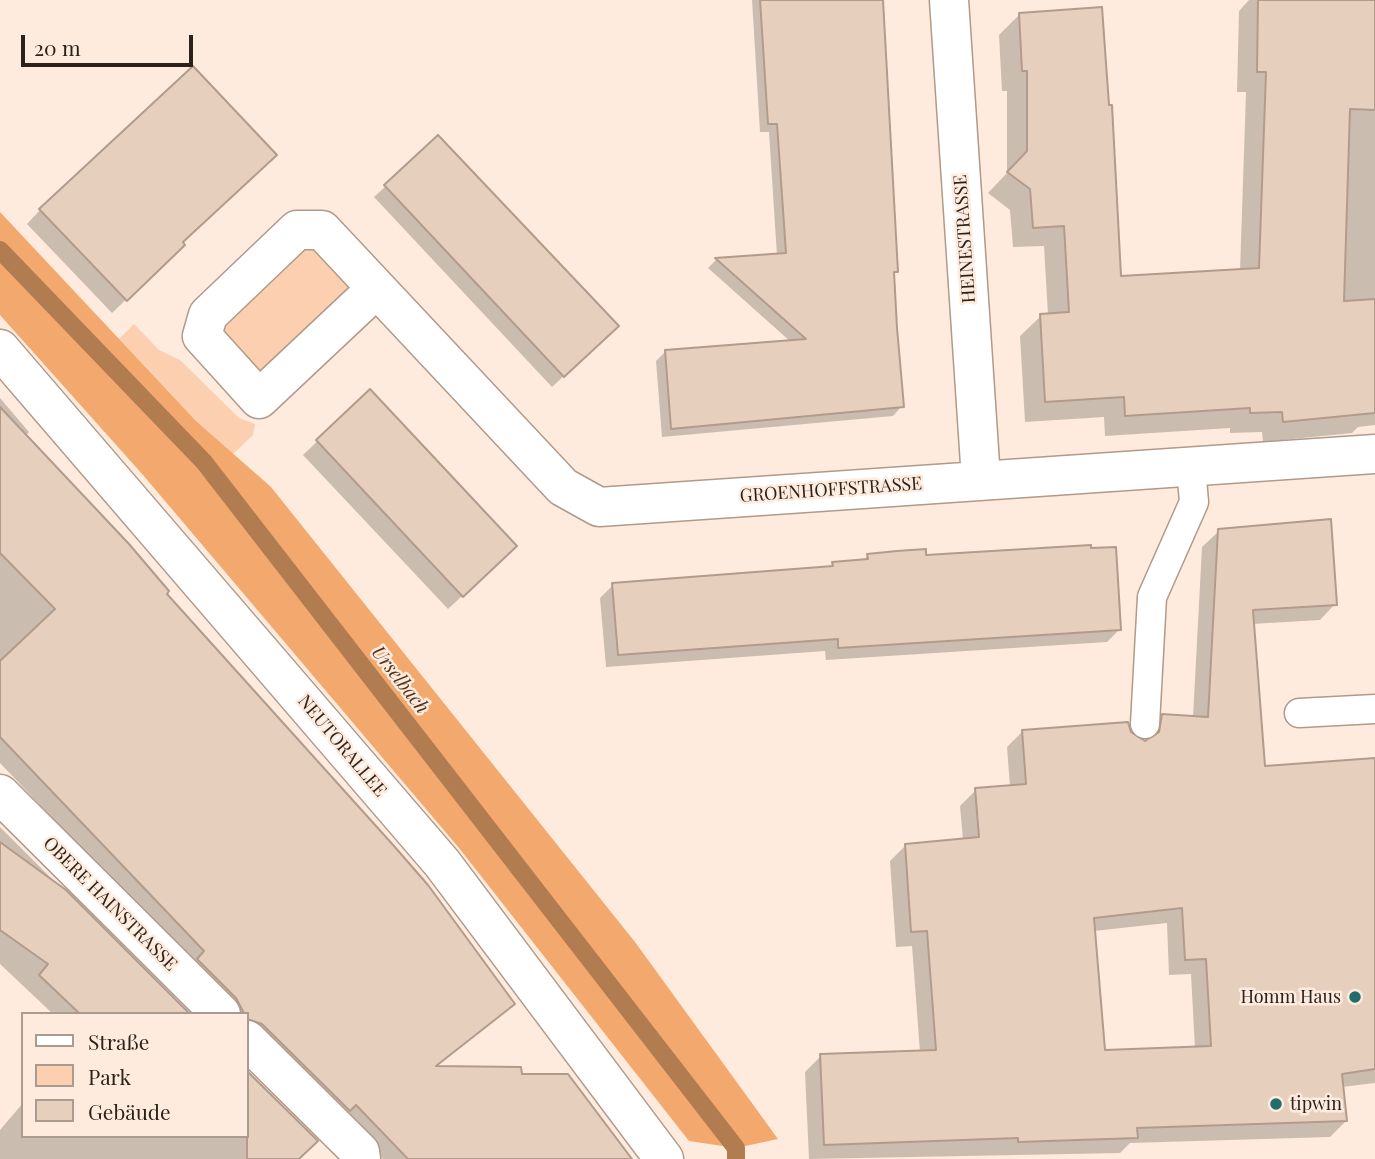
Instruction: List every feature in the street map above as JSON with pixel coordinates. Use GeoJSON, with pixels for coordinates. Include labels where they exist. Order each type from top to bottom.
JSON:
{"type":"FeatureCollection","features":[{"type":"Feature","properties":{"kind":"street","name":"HEINESTRASSE"},"geometry":{"type":"LineString","coordinates":[[949,0],[981,478]]}},
{"type":"Feature","properties":{"kind":"street","name":"GROENHOFFSTRASSE"},"geometry":{"type":"LineString","coordinates":[[376,289],[260,399],[202,337],[208,315],[298,230],[322,230],[563,487],[599,507],[981,478],[1375,454]]}},
{"type":"Feature","properties":{"kind":"street","name":"NEUTORALLEE"},"geometry":{"type":"LineString","coordinates":[[0,349],[442,863],[664,1159]]}},
{"type":"Feature","properties":{"kind":"street","name":"OBERE HAINSTRASSE"},"geometry":{"type":"LineString","coordinates":[[0,794],[219,1012]]}},
{"type":"Feature","properties":{"kind":"street"},"geometry":{"type":"LineString","coordinates":[[248,1041],[360,1152],[361,1159]]}},
{"type":"Feature","properties":{"kind":"lane"},"geometry":{"type":"LineString","coordinates":[[1145,724],[1152,597],[1194,502],[1191,467]]}},
{"type":"Feature","properties":{"kind":"lane"},"geometry":{"type":"LineString","coordinates":[[1299,713],[1375,709]]}},
{"type":"Feature","properties":{"kind":"green space"},"geometry":{"type":"Polygon","coordinates":[[[314,246],[352,287],[261,378],[222,335],[224,323],[302,249],[314,246]]]}},
{"type":"Feature","properties":{"kind":"green space"},"geometry":{"type":"Polygon","coordinates":[[[134,324],[159,350],[180,360],[239,418],[255,424],[253,435],[233,454],[196,421],[119,339],[134,324]]]}},
{"type":"Feature","properties":{"kind":"shaded area"},"geometry":{"type":"Polygon","coordinates":[[[0,212],[196,421],[271,487],[635,942],[778,1139],[736,1148],[689,1141],[459,848],[143,475],[0,315],[0,212]]]}},
{"type":"Feature","properties":{"kind":"building"},"geometry":{"type":"Polygon","coordinates":[[[760,0],[883,0],[898,272],[894,272],[904,407],[671,429],[665,350],[806,339],[715,258],[786,253],[777,124],[768,124],[760,0]]]}},
{"type":"Feature","properties":{"kind":"building"},"geometry":{"type":"Polygon","coordinates":[[[1258,0],[1375,0],[1375,110],[1350,109],[1344,301],[1375,299],[1375,413],[1283,422],[1282,412],[1250,413],[1250,408],[1125,416],[1124,397],[1045,402],[1040,314],[1069,312],[1064,226],[1033,228],[1030,189],[1007,172],[1027,151],[1027,71],[1022,71],[1019,13],[1102,7],[1109,105],[1112,105],[1121,276],[1259,268],[1266,72],[1257,72],[1258,0]]]}},
{"type":"Feature","properties":{"kind":"building"},"geometry":{"type":"Polygon","coordinates":[[[193,66],[277,155],[183,242],[185,245],[127,301],[39,209],[193,66]]]}},
{"type":"Feature","properties":{"kind":"building"},"geometry":{"type":"Polygon","coordinates":[[[438,135],[619,326],[564,377],[384,185],[438,135]]]}},
{"type":"Feature","properties":{"kind":"building"},"geometry":{"type":"Polygon","coordinates":[[[370,389],[517,546],[463,597],[316,440],[370,389]]]}},
{"type":"Feature","properties":{"kind":"building"},"geometry":{"type":"Polygon","coordinates":[[[0,407],[129,544],[169,591],[167,594],[428,885],[515,1004],[436,1066],[521,1067],[522,1074],[568,1074],[632,1159],[408,1159],[356,1105],[350,1111],[262,1024],[248,1019],[248,1012],[243,1012],[236,998],[197,959],[204,951],[0,737],[0,661],[55,609],[0,553],[0,407]]]}},
{"type":"Feature","properties":{"kind":"building"},"geometry":{"type":"Polygon","coordinates":[[[1331,519],[1337,605],[1253,610],[1265,766],[1375,758],[1375,1069],[1342,1074],[1347,1121],[1137,1128],[1138,1138],[1018,1142],[1018,1138],[824,1145],[820,1054],[936,1050],[927,931],[911,932],[905,844],[979,837],[975,788],[1026,784],[1022,730],[1128,722],[1131,732],[1145,741],[1159,732],[1162,714],[1208,717],[1218,529],[1331,519]],[[1182,908],[1094,918],[1105,1050],[1211,1046],[1206,959],[1185,960],[1182,908]]]}},
{"type":"Feature","properties":{"kind":"building"},"geometry":{"type":"Polygon","coordinates":[[[1091,545],[1091,548],[1116,547],[1121,630],[838,648],[838,639],[618,655],[612,583],[833,566],[832,562],[868,559],[867,554],[897,551],[926,549],[926,555],[1091,545]]]}},
{"type":"Feature","properties":{"kind":"building"},"geometry":{"type":"Polygon","coordinates":[[[0,842],[66,890],[188,1012],[78,1012],[39,975],[48,964],[0,930],[0,842]]]}},
{"type":"Feature","properties":{"kind":"building"},"geometry":{"type":"Polygon","coordinates":[[[248,1072],[318,1141],[299,1159],[247,1159],[248,1072]]]}},
{"type":"Feature","properties":{"kind":"waterway","name":"Urselbach"},"geometry":{"type":"LineString","coordinates":[[0,250],[204,462],[736,1148],[736,1159]]}},
{"type":"Feature","properties":{"kind":"place","name":"Homm Haus"},"geometry":{"type":"Point","coordinates":[1355,997]}},
{"type":"Feature","properties":{"kind":"place","name":"tipwin"},"geometry":{"type":"Point","coordinates":[1276,1104]}}]}
